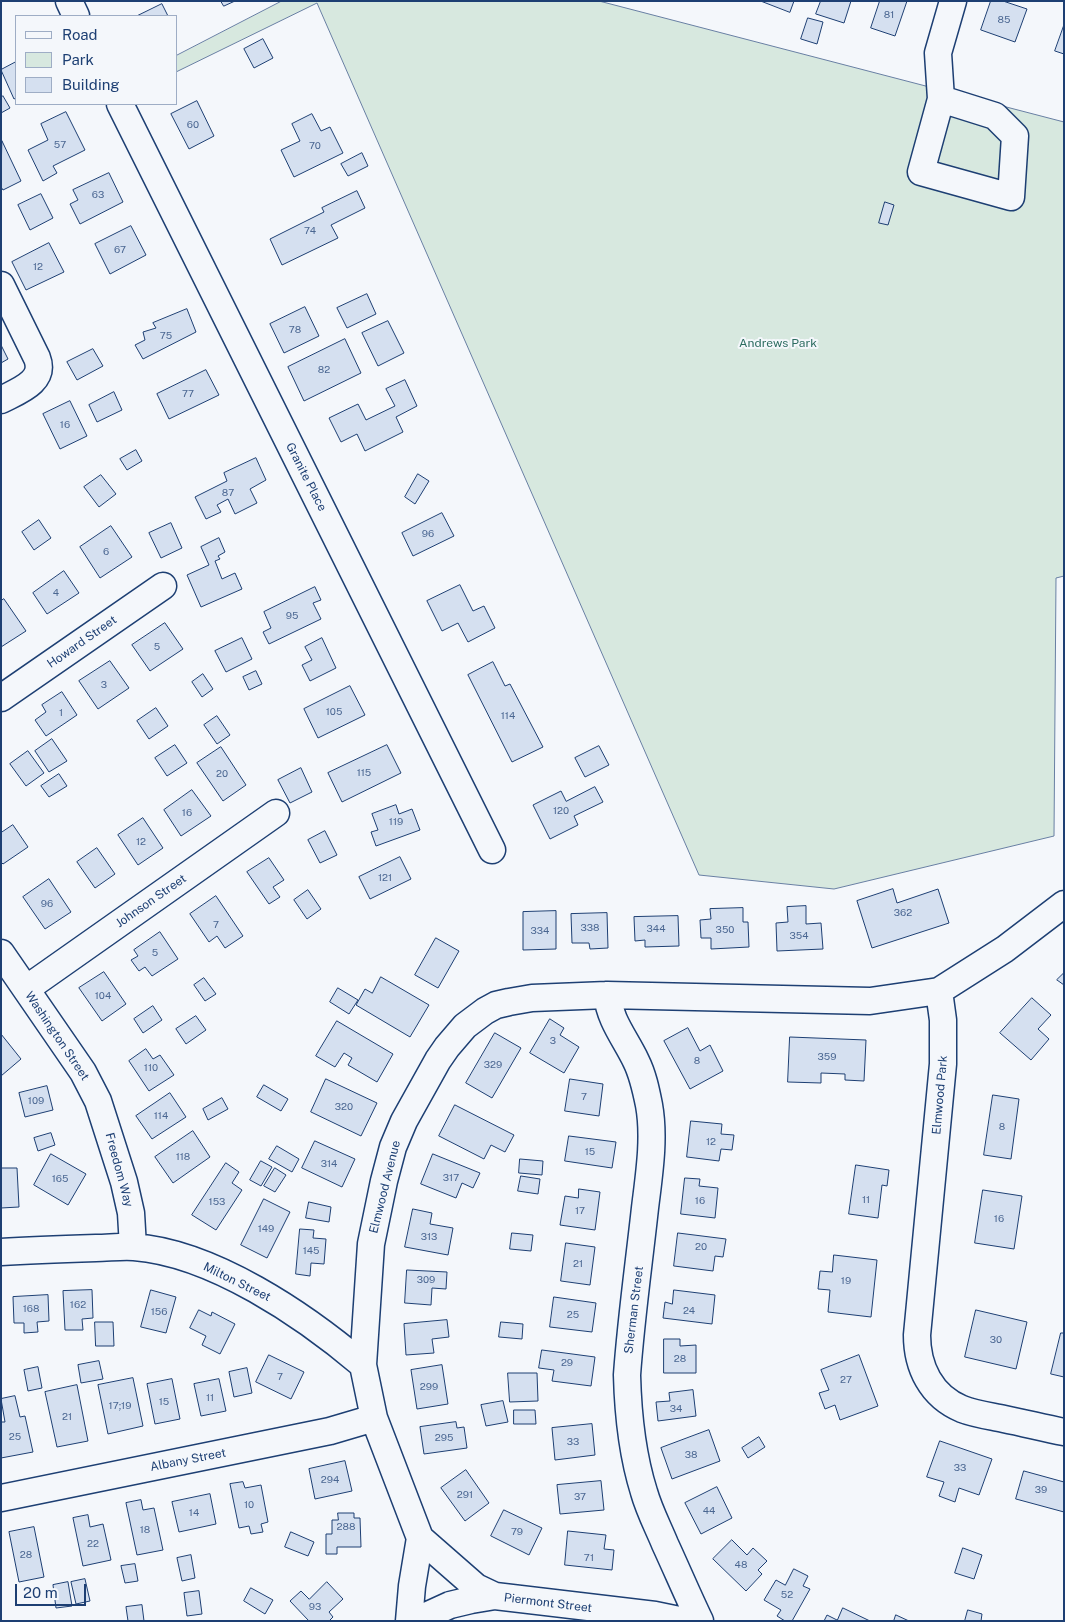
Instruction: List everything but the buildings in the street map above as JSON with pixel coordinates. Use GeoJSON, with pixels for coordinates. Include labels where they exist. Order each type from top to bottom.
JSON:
{"type":"FeatureCollection","features":[{"type":"Feature","properties":{"kind":"street"},"geometry":{"type":"LineString","coordinates":[[68,1],[75,15]]}},
{"type":"Feature","properties":{"kind":"street"},"geometry":{"type":"LineString","coordinates":[[941,99],[938,53],[953,1]]}},
{"type":"Feature","properties":{"kind":"street","name":"Granite Place"},"geometry":{"type":"LineString","coordinates":[[120,105],[492,850]]}},
{"type":"Feature","properties":{"kind":"street"},"geometry":{"type":"LineString","coordinates":[[1,285],[39,365],[38,373],[31,383],[1,400]]}},
{"type":"Feature","properties":{"kind":"street","name":"Howard Street"},"geometry":{"type":"LineString","coordinates":[[1,698],[162,586]]}},
{"type":"Feature","properties":{"kind":"street","name":"Johnson Street"},"geometry":{"type":"LineString","coordinates":[[26,989],[276,813]]}},
{"type":"Feature","properties":{"kind":"street"},"geometry":{"type":"LineString","coordinates":[[607,995],[870,1001],[939,991],[1005,949],[1064,904]]}},
{"type":"Feature","properties":{"kind":"street","name":"Washington Street"},"geometry":{"type":"LineString","coordinates":[[1,953],[90,1084],[106,1122]]}},
{"type":"Feature","properties":{"kind":"street","name":"Elmwood Park"},"geometry":{"type":"LineString","coordinates":[[939,991],[943,1020],[944,1064],[917,1335],[919,1361],[926,1377],[936,1391],[956,1406],[972,1412],[1064,1432]]}},
{"type":"Feature","properties":{"kind":"street","name":"Elmwood Avenue"},"geometry":{"type":"LineString","coordinates":[[495,1596],[476,1587],[420,1538],[374,1418],[363,1365],[371,1244],[393,1147],[404,1121],[438,1060],[465,1026],[496,1005],[532,998],[607,995]]}},
{"type":"Feature","properties":{"kind":"street","name":"Sherman Street"},"geometry":{"type":"LineString","coordinates":[[607,995],[608,1005],[614,1022],[630,1049],[642,1076],[649,1106],[651,1143],[627,1375],[628,1402],[635,1459],[652,1514],[700,1621]]}},
{"type":"Feature","properties":{"kind":"street","name":"Freedom Way"},"geometry":{"type":"LineString","coordinates":[[106,1122],[131,1212],[133,1247]]}},
{"type":"Feature","properties":{"kind":"street","name":"Milton Street"},"geometry":{"type":"LineString","coordinates":[[1,1252],[133,1247],[170,1253],[218,1271],[273,1300],[315,1327],[363,1365]]}},
{"type":"Feature","properties":{"kind":"street","name":"Albany Street"},"geometry":{"type":"LineString","coordinates":[[1,1498],[330,1431],[374,1418]]}},
{"type":"Feature","properties":{"kind":"street"},"geometry":{"type":"LineString","coordinates":[[409,1621],[412,1586],[420,1538]]}},
{"type":"Feature","properties":{"kind":"street","name":"Piermont Street"},"geometry":{"type":"LineString","coordinates":[[415,1621],[450,1605],[495,1596],[655,1615],[684,1621]]}},
{"type":"Feature","properties":{"kind":"green space","name":"Andrews Park"},"geometry":{"type":"Polygon","coordinates":[[[282,1],[599,1],[1064,122],[1064,576],[1056,578],[1054,836],[834,889],[699,875],[317,3],[178,71],[178,55],[282,1]]]}}]}
